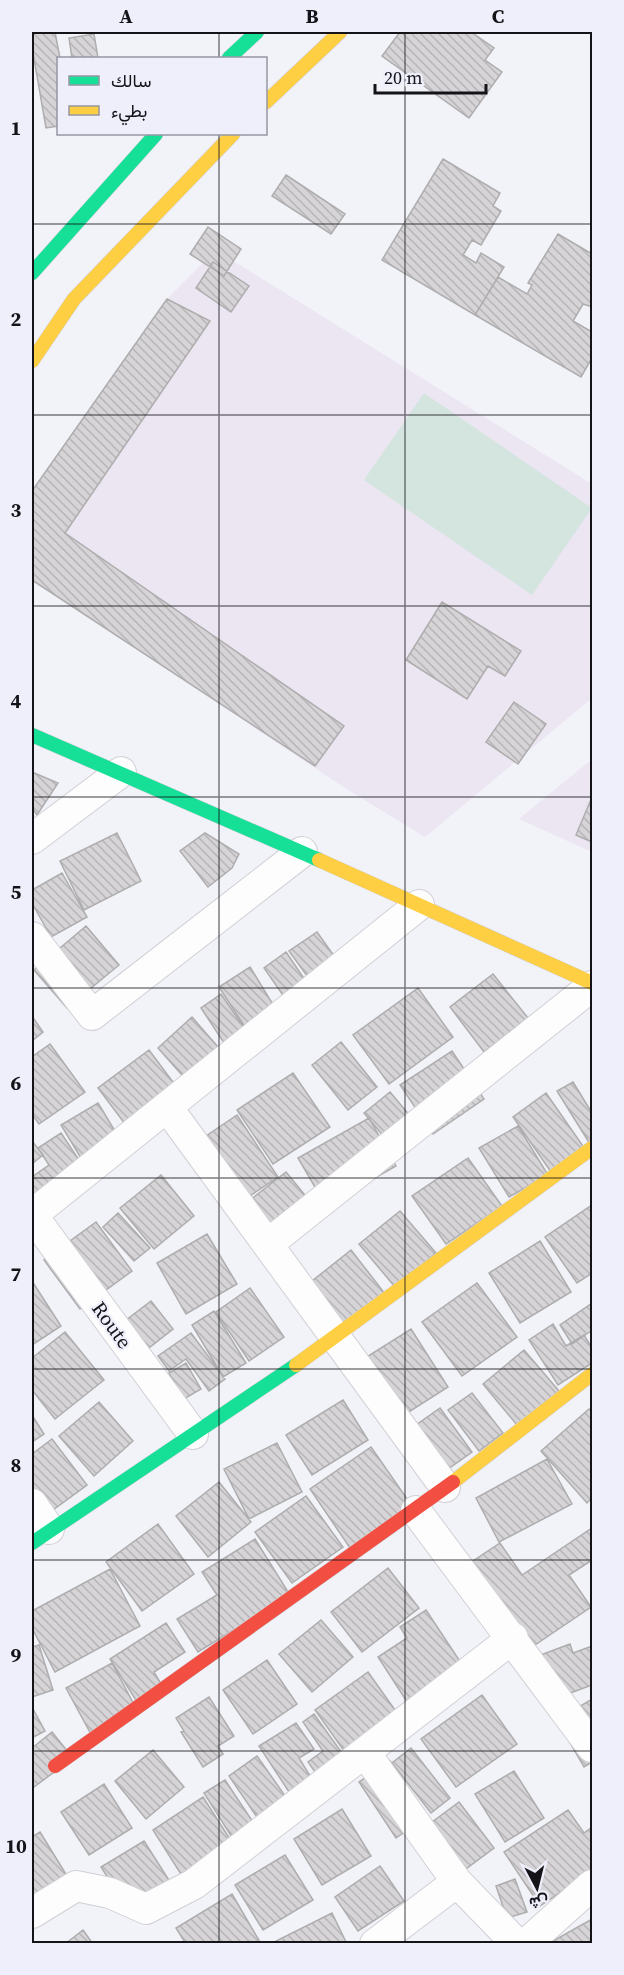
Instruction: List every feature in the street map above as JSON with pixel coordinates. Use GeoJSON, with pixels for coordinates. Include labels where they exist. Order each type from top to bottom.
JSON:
{"type":"FeatureCollection","features":[{"type":"Feature","properties":{"kind":"street"},"geometry":{"type":"LineString","coordinates":[[230,57],[257,32]]}},
{"type":"Feature","properties":{"kind":"street"},"geometry":{"type":"LineString","coordinates":[[267,101],[340,32]]}},
{"type":"Feature","properties":{"kind":"street"},"geometry":{"type":"LineString","coordinates":[[32,273],[155,135]]}},
{"type":"Feature","properties":{"kind":"street"},"geometry":{"type":"LineString","coordinates":[[32,361],[74,300],[232,135]]}},
{"type":"Feature","properties":{"kind":"street"},"geometry":{"type":"LineString","coordinates":[[32,735],[302,852],[592,984],[267,1244]]}},
{"type":"Feature","properties":{"kind":"street"},"geometry":{"type":"LineString","coordinates":[[32,839],[121,772]]}},
{"type":"Feature","properties":{"kind":"street"},"geometry":{"type":"LineString","coordinates":[[32,937],[92,1015],[302,852]]}},
{"type":"Feature","properties":{"kind":"street"},"geometry":{"type":"LineString","coordinates":[[32,1215],[419,905]]}},
{"type":"Feature","properties":{"kind":"street"},"geometry":{"type":"LineString","coordinates":[[167,1107],[445,1486]]}},
{"type":"Feature","properties":{"kind":"street"},"geometry":{"type":"LineString","coordinates":[[32,1504],[40,1536],[90,1506],[336,1338],[592,1148]]}},
{"type":"Feature","properties":{"kind":"street","name":"Route"},"geometry":{"type":"LineString","coordinates":[[32,1215],[193,1434]]}},
{"type":"Feature","properties":{"kind":"street"},"geometry":{"type":"LineString","coordinates":[[54,1766],[416,1511],[445,1486],[592,1374]]}},
{"type":"Feature","properties":{"kind":"street"},"geometry":{"type":"LineString","coordinates":[[416,1511],[513,1638],[592,1747]]}},
{"type":"Feature","properties":{"kind":"street"},"geometry":{"type":"LineString","coordinates":[[32,1913],[76,1886],[110,1893],[146,1909],[194,1884],[366,1754],[513,1638]]}},
{"type":"Feature","properties":{"kind":"street"},"geometry":{"type":"LineString","coordinates":[[366,1754],[457,1882],[517,1944]]}},
{"type":"Feature","properties":{"kind":"street"},"geometry":{"type":"LineString","coordinates":[[375,1944],[457,1882]]}},
{"type":"Feature","properties":{"kind":"street"},"geometry":{"type":"LineString","coordinates":[[526,1944],[592,1885]]}},
{"type":"Feature","properties":{"kind":"shaded area"},"geometry":{"type":"Polygon","coordinates":[[[216,250],[592,484],[592,698],[425,837],[345,788],[32,580],[32,491],[167,299],[216,250]]]}},
{"type":"Feature","properties":{"kind":"shaded area"},"geometry":{"type":"Polygon","coordinates":[[[424,393],[592,508],[532,595],[364,480],[424,393]]]}},
{"type":"Feature","properties":{"kind":"shaded area"},"geometry":{"type":"Polygon","coordinates":[[[592,759],[592,852],[519,819],[592,759]]]}},
{"type":"Feature","properties":{"kind":"building"},"geometry":{"type":"Polygon","coordinates":[[[32,32],[55,32],[60,57],[57,57],[57,126],[46,128],[32,47],[32,32]]]}},
{"type":"Feature","properties":{"kind":"building"},"geometry":{"type":"Polygon","coordinates":[[[400,32],[471,32],[494,48],[485,60],[502,72],[469,118],[382,56],[400,32]]]}},
{"type":"Feature","properties":{"kind":"building"},"geometry":{"type":"Polygon","coordinates":[[[94,34],[98,57],[72,57],[69,38],[94,34]]]}},
{"type":"Feature","properties":{"kind":"building"},"geometry":{"type":"Polygon","coordinates":[[[443,159],[500,193],[493,206],[501,211],[481,245],[472,240],[463,255],[476,263],[481,253],[504,267],[475,315],[382,260],[443,159]]]}},
{"type":"Feature","properties":{"kind":"building"},"geometry":{"type":"Polygon","coordinates":[[[286,175],[345,214],[331,234],[272,196],[286,175]]]}},
{"type":"Feature","properties":{"kind":"building"},"geometry":{"type":"Polygon","coordinates":[[[208,227],[241,249],[224,276],[190,254],[208,227]]]}},
{"type":"Feature","properties":{"kind":"building"},"geometry":{"type":"Polygon","coordinates":[[[558,234],[592,254],[592,307],[583,304],[573,321],[592,332],[592,358],[581,377],[475,315],[498,277],[527,294],[532,285],[528,283],[558,234]]]}},
{"type":"Feature","properties":{"kind":"building"},"geometry":{"type":"Polygon","coordinates":[[[213,262],[249,286],[231,312],[196,288],[213,262]]]}},
{"type":"Feature","properties":{"kind":"building"},"geometry":{"type":"Polygon","coordinates":[[[167,299],[210,321],[65,533],[344,726],[315,766],[32,580],[32,491],[167,299]]]}},
{"type":"Feature","properties":{"kind":"building"},"geometry":{"type":"Polygon","coordinates":[[[442,602],[521,651],[505,676],[488,666],[467,699],[406,660],[442,602]]]}},
{"type":"Feature","properties":{"kind":"building"},"geometry":{"type":"Polygon","coordinates":[[[514,702],[546,724],[518,764],[486,742],[514,702]]]}},
{"type":"Feature","properties":{"kind":"building"},"geometry":{"type":"Polygon","coordinates":[[[32,772],[58,783],[37,815],[32,808],[32,772]]]}},
{"type":"Feature","properties":{"kind":"building"},"geometry":{"type":"Polygon","coordinates":[[[592,797],[592,842],[576,835],[592,797]]]}},
{"type":"Feature","properties":{"kind":"building"},"geometry":{"type":"Polygon","coordinates":[[[117,833],[141,881],[84,910],[60,861],[117,833]]]}},
{"type":"Feature","properties":{"kind":"building"},"geometry":{"type":"Polygon","coordinates":[[[205,833],[239,854],[232,868],[208,887],[180,851],[205,833]]]}},
{"type":"Feature","properties":{"kind":"building"},"geometry":{"type":"Polygon","coordinates":[[[62,873],[87,917],[51,937],[32,903],[32,890],[62,873]]]}},
{"type":"Feature","properties":{"kind":"building"},"geometry":{"type":"Polygon","coordinates":[[[86,926],[119,965],[67,1008],[34,970],[86,926]]]}},
{"type":"Feature","properties":{"kind":"building"},"geometry":{"type":"Polygon","coordinates":[[[317,932],[347,974],[320,994],[289,951],[317,932]]]}},
{"type":"Feature","properties":{"kind":"building"},"geometry":{"type":"Polygon","coordinates":[[[286,952],[316,996],[294,1011],[264,968],[286,952]]]}},
{"type":"Feature","properties":{"kind":"building"},"geometry":{"type":"Polygon","coordinates":[[[250,967],[277,1011],[247,1030],[219,987],[250,967]]]}},
{"type":"Feature","properties":{"kind":"building"},"geometry":{"type":"Polygon","coordinates":[[[493,974],[528,1018],[484,1052],[450,1007],[493,974]]]}},
{"type":"Feature","properties":{"kind":"building"},"geometry":{"type":"Polygon","coordinates":[[[418,988],[453,1037],[389,1084],[353,1035],[418,988]]]}},
{"type":"Feature","properties":{"kind":"building"},"geometry":{"type":"Polygon","coordinates":[[[221,994],[255,1044],[234,1058],[201,1008],[221,994]]]}},
{"type":"Feature","properties":{"kind":"building"},"geometry":{"type":"Polygon","coordinates":[[[32,1016],[43,1032],[32,1041],[32,1016]]]}},
{"type":"Feature","properties":{"kind":"building"},"geometry":{"type":"Polygon","coordinates":[[[192,1017],[231,1062],[197,1092],[158,1048],[192,1017]]]}},
{"type":"Feature","properties":{"kind":"building"},"geometry":{"type":"Polygon","coordinates":[[[341,1042],[377,1087],[348,1110],[312,1065],[341,1042]]]}},
{"type":"Feature","properties":{"kind":"building"},"geometry":{"type":"Polygon","coordinates":[[[50,1044],[85,1092],[39,1124],[32,1114],[32,1057],[50,1044]]]}},
{"type":"Feature","properties":{"kind":"building"},"geometry":{"type":"Polygon","coordinates":[[[149,1050],[182,1094],[131,1132],[98,1088],[149,1050]]]}},
{"type":"Feature","properties":{"kind":"building"},"geometry":{"type":"Polygon","coordinates":[[[452,1051],[484,1099],[433,1134],[400,1085],[452,1051]]]}},
{"type":"Feature","properties":{"kind":"building"},"geometry":{"type":"Polygon","coordinates":[[[293,1073],[330,1127],[273,1164],[237,1110],[293,1073]]]}},
{"type":"Feature","properties":{"kind":"building"},"geometry":{"type":"Polygon","coordinates":[[[573,1082],[592,1113],[592,1142],[590,1144],[557,1091],[573,1082]]]}},
{"type":"Feature","properties":{"kind":"building"},"geometry":{"type":"Polygon","coordinates":[[[390,1092],[427,1136],[401,1157],[364,1113],[390,1092]]]}},
{"type":"Feature","properties":{"kind":"building"},"geometry":{"type":"Polygon","coordinates":[[[546,1093],[585,1149],[551,1172],[513,1117],[546,1093]]]}},
{"type":"Feature","properties":{"kind":"building"},"geometry":{"type":"Polygon","coordinates":[[[98,1103],[127,1151],[90,1173],[61,1125],[98,1103]]]}},
{"type":"Feature","properties":{"kind":"building"},"geometry":{"type":"Polygon","coordinates":[[[237,1115],[278,1177],[229,1210],[187,1149],[237,1115]]]}},
{"type":"Feature","properties":{"kind":"building"},"geometry":{"type":"Polygon","coordinates":[[[369,1118],[396,1166],[326,1206],[298,1158],[369,1118]]]}},
{"type":"Feature","properties":{"kind":"building"},"geometry":{"type":"Polygon","coordinates":[[[518,1126],[548,1175],[509,1197],[479,1148],[518,1126]]]}},
{"type":"Feature","properties":{"kind":"building"},"geometry":{"type":"Polygon","coordinates":[[[61,1133],[91,1178],[32,1216],[32,1177],[49,1165],[38,1148],[61,1133]]]}},
{"type":"Feature","properties":{"kind":"building"},"geometry":{"type":"Polygon","coordinates":[[[32,1141],[43,1155],[32,1164],[32,1141]]]}},
{"type":"Feature","properties":{"kind":"building"},"geometry":{"type":"Polygon","coordinates":[[[468,1158],[502,1206],[446,1244],[412,1196],[468,1158]]]}},
{"type":"Feature","properties":{"kind":"building"},"geometry":{"type":"Polygon","coordinates":[[[286,1172],[322,1216],[277,1252],[241,1207],[286,1172]]]}},
{"type":"Feature","properties":{"kind":"building"},"geometry":{"type":"Polygon","coordinates":[[[161,1175],[194,1216],[154,1249],[120,1208],[161,1175]]]}},
{"type":"Feature","properties":{"kind":"building"},"geometry":{"type":"Polygon","coordinates":[[[592,1205],[592,1273],[577,1283],[545,1237],[592,1205]]]}},
{"type":"Feature","properties":{"kind":"building"},"geometry":{"type":"Polygon","coordinates":[[[400,1211],[436,1253],[395,1287],[359,1244],[400,1211]]]}},
{"type":"Feature","properties":{"kind":"building"},"geometry":{"type":"Polygon","coordinates":[[[118,1213],[150,1248],[134,1261],[103,1227],[118,1213]]]}},
{"type":"Feature","properties":{"kind":"building"},"geometry":{"type":"Polygon","coordinates":[[[96,1222],[132,1271],[80,1309],[44,1260],[96,1222]]]}},
{"type":"Feature","properties":{"kind":"building"},"geometry":{"type":"Polygon","coordinates":[[[207,1234],[237,1284],[186,1314],[157,1263],[207,1234]]]}},
{"type":"Feature","properties":{"kind":"building"},"geometry":{"type":"Polygon","coordinates":[[[540,1241],[571,1292],[520,1323],[489,1273],[540,1241]]]}},
{"type":"Feature","properties":{"kind":"building"},"geometry":{"type":"Polygon","coordinates":[[[351,1250],[386,1295],[336,1333],[302,1289],[351,1250]]]}},
{"type":"Feature","properties":{"kind":"building"},"geometry":{"type":"Polygon","coordinates":[[[32,1281],[61,1326],[32,1345],[32,1281]]]}},
{"type":"Feature","properties":{"kind":"building"},"geometry":{"type":"Polygon","coordinates":[[[477,1283],[517,1337],[462,1376],[422,1322],[477,1283]]]}},
{"type":"Feature","properties":{"kind":"building"},"geometry":{"type":"Polygon","coordinates":[[[250,1288],[284,1337],[249,1361],[216,1312],[250,1288]]]}},
{"type":"Feature","properties":{"kind":"building"},"geometry":{"type":"Polygon","coordinates":[[[151,1301],[173,1329],[126,1366],[104,1337],[151,1301]]]}},
{"type":"Feature","properties":{"kind":"building"},"geometry":{"type":"Polygon","coordinates":[[[591,1304],[592,1333],[591,1331],[572,1344],[560,1325],[591,1304]]]}},
{"type":"Feature","properties":{"kind":"building"},"geometry":{"type":"Polygon","coordinates":[[[214,1311],[246,1363],[223,1377],[192,1325],[214,1311]]]}},
{"type":"Feature","properties":{"kind":"building"},"geometry":{"type":"Polygon","coordinates":[[[553,1324],[566,1346],[584,1335],[592,1348],[592,1363],[558,1385],[529,1340],[553,1324]]]}},
{"type":"Feature","properties":{"kind":"building"},"geometry":{"type":"Polygon","coordinates":[[[411,1329],[448,1387],[390,1424],[354,1365],[411,1329]]]}},
{"type":"Feature","properties":{"kind":"building"},"geometry":{"type":"Polygon","coordinates":[[[65,1332],[104,1380],[55,1419],[32,1390],[32,1358],[65,1332]]]}},
{"type":"Feature","properties":{"kind":"building"},"geometry":{"type":"Polygon","coordinates":[[[191,1333],[225,1379],[209,1391],[186,1359],[169,1371],[158,1356],[191,1333]]]}},
{"type":"Feature","properties":{"kind":"building"},"geometry":{"type":"Polygon","coordinates":[[[524,1350],[559,1391],[517,1425],[483,1384],[524,1350]]]}},
{"type":"Feature","properties":{"kind":"building"},"geometry":{"type":"Polygon","coordinates":[[[186,1363],[201,1389],[184,1399],[169,1373],[186,1363]]]}},
{"type":"Feature","properties":{"kind":"building"},"geometry":{"type":"Polygon","coordinates":[[[472,1393],[503,1433],[479,1451],[448,1410],[472,1393]]]}},
{"type":"Feature","properties":{"kind":"building"},"geometry":{"type":"Polygon","coordinates":[[[343,1400],[368,1440],[312,1475],[286,1435],[343,1400]]]}},
{"type":"Feature","properties":{"kind":"building"},"geometry":{"type":"Polygon","coordinates":[[[99,1402],[133,1441],[94,1476],[59,1436],[99,1402]]]}},
{"type":"Feature","properties":{"kind":"building"},"geometry":{"type":"Polygon","coordinates":[[[440,1408],[472,1452],[434,1479],[402,1435],[440,1408]]]}},
{"type":"Feature","properties":{"kind":"building"},"geometry":{"type":"Polygon","coordinates":[[[589,1409],[592,1412],[592,1498],[587,1503],[541,1451],[589,1409]]]}},
{"type":"Feature","properties":{"kind":"building"},"geometry":{"type":"Polygon","coordinates":[[[32,1415],[44,1434],[32,1442],[32,1415]]]}},
{"type":"Feature","properties":{"kind":"building"},"geometry":{"type":"Polygon","coordinates":[[[52,1439],[87,1485],[38,1521],[32,1512],[32,1454],[52,1439]]]}},
{"type":"Feature","properties":{"kind":"building"},"geometry":{"type":"Polygon","coordinates":[[[277,1443],[302,1492],[249,1519],[224,1469],[277,1443]]]}},
{"type":"Feature","properties":{"kind":"building"},"geometry":{"type":"Polygon","coordinates":[[[371,1447],[412,1506],[350,1548],[310,1489],[371,1447]]]}},
{"type":"Feature","properties":{"kind":"building"},"geometry":{"type":"Polygon","coordinates":[[[547,1459],[572,1504],[499,1542],[476,1498],[547,1459]]]}},
{"type":"Feature","properties":{"kind":"building"},"geometry":{"type":"Polygon","coordinates":[[[219,1482],[251,1522],[208,1557],[176,1516],[219,1482]]]}},
{"type":"Feature","properties":{"kind":"building"},"geometry":{"type":"Polygon","coordinates":[[[306,1496],[343,1547],[292,1583],[255,1532],[306,1496]]]}},
{"type":"Feature","properties":{"kind":"building"},"geometry":{"type":"Polygon","coordinates":[[[158,1524],[194,1574],[142,1611],[106,1562],[158,1524]]]}},
{"type":"Feature","properties":{"kind":"building"},"geometry":{"type":"Polygon","coordinates":[[[592,1528],[592,1560],[569,1575],[591,1607],[529,1649],[470,1563],[500,1543],[522,1575],[592,1528]]]}},
{"type":"Feature","properties":{"kind":"building"},"geometry":{"type":"Polygon","coordinates":[[[255,1539],[290,1595],[198,1652],[177,1619],[217,1595],[202,1572],[255,1539]]]}},
{"type":"Feature","properties":{"kind":"building"},"geometry":{"type":"Polygon","coordinates":[[[388,1568],[419,1608],[362,1652],[331,1612],[388,1568]]]}},
{"type":"Feature","properties":{"kind":"building"},"geometry":{"type":"Polygon","coordinates":[[[110,1569],[140,1626],[55,1672],[32,1628],[32,1611],[110,1569]]]}},
{"type":"Feature","properties":{"kind":"building"},"geometry":{"type":"Polygon","coordinates":[[[426,1610],[467,1672],[411,1708],[378,1657],[407,1638],[400,1627],[426,1610]]]}},
{"type":"Feature","properties":{"kind":"building"},"geometry":{"type":"Polygon","coordinates":[[[321,1620],[353,1657],[312,1692],[279,1654],[321,1620]]]}},
{"type":"Feature","properties":{"kind":"building"},"geometry":{"type":"Polygon","coordinates":[[[166,1623],[185,1652],[154,1672],[164,1689],[139,1705],[110,1659],[166,1623]]]}},
{"type":"Feature","properties":{"kind":"building"},"geometry":{"type":"Polygon","coordinates":[[[570,1644],[573,1653],[592,1646],[592,1685],[546,1702],[530,1659],[570,1644]]]}},
{"type":"Feature","properties":{"kind":"building"},"geometry":{"type":"Polygon","coordinates":[[[39,1645],[53,1690],[32,1697],[32,1647],[39,1645]]]}},
{"type":"Feature","properties":{"kind":"building"},"geometry":{"type":"Polygon","coordinates":[[[267,1660],[297,1704],[253,1734],[223,1690],[267,1660]]]}},
{"type":"Feature","properties":{"kind":"building"},"geometry":{"type":"Polygon","coordinates":[[[112,1663],[138,1712],[92,1736],[66,1688],[112,1663]]]}},
{"type":"Feature","properties":{"kind":"building"},"geometry":{"type":"Polygon","coordinates":[[[368,1672],[400,1717],[347,1755],[315,1710],[368,1672]]]}},
{"type":"Feature","properties":{"kind":"building"},"geometry":{"type":"Polygon","coordinates":[[[482,1695],[517,1744],[456,1787],[421,1739],[482,1695]]]}},
{"type":"Feature","properties":{"kind":"building"},"geometry":{"type":"Polygon","coordinates":[[[209,1697],[234,1736],[218,1746],[223,1754],[203,1767],[181,1732],[184,1731],[176,1718],[209,1697]]]}},
{"type":"Feature","properties":{"kind":"building"},"geometry":{"type":"Polygon","coordinates":[[[592,1699],[592,1762],[584,1767],[557,1720],[592,1699]]]}},
{"type":"Feature","properties":{"kind":"building"},"geometry":{"type":"Polygon","coordinates":[[[32,1710],[45,1731],[32,1738],[32,1710]]]}},
{"type":"Feature","properties":{"kind":"building"},"geometry":{"type":"Polygon","coordinates":[[[314,1714],[347,1760],[320,1779],[308,1762],[323,1751],[303,1722],[314,1714]]]}},
{"type":"Feature","properties":{"kind":"building"},"geometry":{"type":"Polygon","coordinates":[[[296,1723],[314,1749],[299,1758],[315,1784],[293,1798],[259,1746],[296,1723]]]}},
{"type":"Feature","properties":{"kind":"building"},"geometry":{"type":"Polygon","coordinates":[[[52,1732],[73,1758],[34,1787],[32,1784],[32,1748],[52,1732]]]}},
{"type":"Feature","properties":{"kind":"building"},"geometry":{"type":"Polygon","coordinates":[[[411,1748],[450,1798],[431,1813],[392,1763],[411,1748]]]}},
{"type":"Feature","properties":{"kind":"building"},"geometry":{"type":"Polygon","coordinates":[[[153,1750],[184,1787],[146,1819],[115,1781],[153,1750]]]}},
{"type":"Feature","properties":{"kind":"building"},"geometry":{"type":"Polygon","coordinates":[[[257,1756],[288,1800],[259,1820],[229,1776],[257,1756]]]}},
{"type":"Feature","properties":{"kind":"building"},"geometry":{"type":"Polygon","coordinates":[[[390,1761],[426,1817],[396,1838],[359,1782],[390,1761]]]}},
{"type":"Feature","properties":{"kind":"building"},"geometry":{"type":"Polygon","coordinates":[[[514,1771],[544,1818],[505,1842],[475,1794],[514,1771]]]}},
{"type":"Feature","properties":{"kind":"building"},"geometry":{"type":"Polygon","coordinates":[[[225,1780],[255,1825],[233,1839],[204,1793],[225,1780]]]}},
{"type":"Feature","properties":{"kind":"building"},"geometry":{"type":"Polygon","coordinates":[[[104,1784],[132,1828],[89,1855],[61,1812],[104,1784]]]}},
{"type":"Feature","properties":{"kind":"building"},"geometry":{"type":"Polygon","coordinates":[[[203,1797],[235,1847],[184,1879],[153,1830],[203,1797]]]}},
{"type":"Feature","properties":{"kind":"building"},"geometry":{"type":"Polygon","coordinates":[[[459,1802],[494,1848],[447,1883],[412,1837],[459,1802]]]}},
{"type":"Feature","properties":{"kind":"building"},"geometry":{"type":"Polygon","coordinates":[[[342,1809],[371,1856],[322,1885],[294,1839],[342,1809]]]}},
{"type":"Feature","properties":{"kind":"building"},"geometry":{"type":"Polygon","coordinates":[[[568,1810],[584,1833],[592,1827],[592,1871],[540,1906],[504,1852],[568,1810]]]}},
{"type":"Feature","properties":{"kind":"building"},"geometry":{"type":"Polygon","coordinates":[[[40,1832],[72,1884],[32,1908],[32,1837],[40,1832]]]}},
{"type":"Feature","properties":{"kind":"building"},"geometry":{"type":"Polygon","coordinates":[[[144,1841],[174,1888],[132,1915],[101,1867],[144,1841]]]}},
{"type":"Feature","properties":{"kind":"building"},"geometry":{"type":"Polygon","coordinates":[[[285,1855],[313,1900],[263,1930],[235,1885],[285,1855]]]}},
{"type":"Feature","properties":{"kind":"building"},"geometry":{"type":"Polygon","coordinates":[[[380,1866],[404,1901],[358,1931],[335,1897],[380,1866]]]}},
{"type":"Feature","properties":{"kind":"building"},"geometry":{"type":"Polygon","coordinates":[[[515,1879],[527,1912],[507,1918],[496,1886],[515,1879]]]}},
{"type":"Feature","properties":{"kind":"building"},"geometry":{"type":"Polygon","coordinates":[[[232,1894],[260,1942],[186,1944],[176,1928],[232,1894]]]}},
{"type":"Feature","properties":{"kind":"building"},"geometry":{"type":"Polygon","coordinates":[[[332,1913],[347,1944],[275,1944],[274,1942],[332,1913]]]}},
{"type":"Feature","properties":{"kind":"building"},"geometry":{"type":"Polygon","coordinates":[[[592,1919],[592,1944],[555,1944],[553,1941],[592,1919]]]}},
{"type":"Feature","properties":{"kind":"building"},"geometry":{"type":"Polygon","coordinates":[[[83,1930],[93,1944],[65,1944],[83,1930]]]}},
{"type":"Feature","properties":{"kind":"traffic: fast"},"geometry":{"type":"LineString","coordinates":[[230,57],[257,32]]}},
{"type":"Feature","properties":{"kind":"traffic: fast"},"geometry":{"type":"LineString","coordinates":[[32,273],[155,135]]}},
{"type":"Feature","properties":{"kind":"traffic: fast"},"geometry":{"type":"LineString","coordinates":[[32,735],[319,860]]}},
{"type":"Feature","properties":{"kind":"traffic: fast"},"geometry":{"type":"LineString","coordinates":[[32,1543],[296,1365]]}},
{"type":"Feature","properties":{"kind":"traffic: slow"},"geometry":{"type":"LineString","coordinates":[[267,101],[340,32]]}},
{"type":"Feature","properties":{"kind":"traffic: slow"},"geometry":{"type":"LineString","coordinates":[[32,361],[74,299],[232,135]]}},
{"type":"Feature","properties":{"kind":"traffic: slow"},"geometry":{"type":"LineString","coordinates":[[319,860],[592,983]]}},
{"type":"Feature","properties":{"kind":"traffic: slow"},"geometry":{"type":"LineString","coordinates":[[296,1365],[592,1148]]}},
{"type":"Feature","properties":{"kind":"traffic: slow"},"geometry":{"type":"LineString","coordinates":[[453,1482],[592,1374]]}},
{"type":"Feature","properties":{"kind":"traffic: jam"},"geometry":{"type":"LineString","coordinates":[[55,1766],[453,1482]]}}]}
